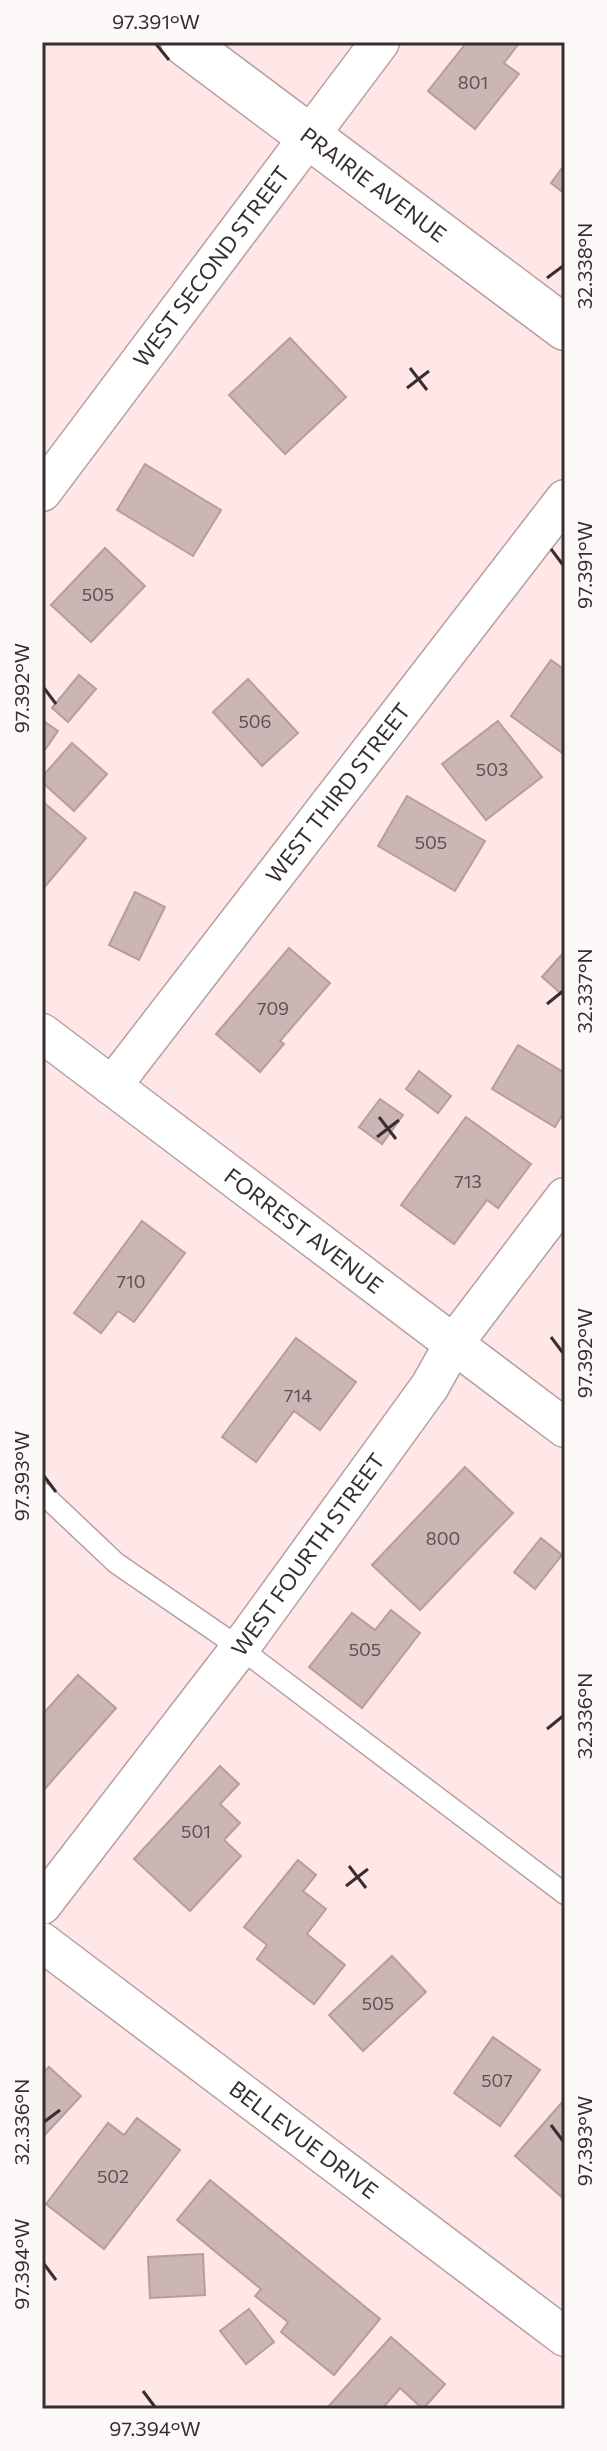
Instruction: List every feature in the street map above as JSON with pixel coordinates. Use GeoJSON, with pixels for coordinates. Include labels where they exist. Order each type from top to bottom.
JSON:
{"type":"FeatureCollection","features":[{"type":"Feature","properties":{"kind":"street","name":"PRAIRIE AVENUE"},"geometry":{"type":"LineString","coordinates":[[183,42],[565,328]]}},
{"type":"Feature","properties":{"kind":"street","name":"WEST SECOND STREET"},"geometry":{"type":"LineString","coordinates":[[42,492],[380,42]]}},
{"type":"Feature","properties":{"kind":"street","name":"WEST THIRD STREET"},"geometry":{"type":"LineString","coordinates":[[112,1086],[565,499]]}},
{"type":"Feature","properties":{"kind":"street","name":"FORREST AVENUE"},"geometry":{"type":"LineString","coordinates":[[42,1033],[565,1428]]}},
{"type":"Feature","properties":{"kind":"street","name":"WEST FOURTH STREET"},"geometry":{"type":"LineString","coordinates":[[42,1905],[240,1648],[430,1386],[454,1343],[565,1197]]}},
{"type":"Feature","properties":{"kind":"street","name":"BELLEVUE DRIVE"},"geometry":{"type":"LineString","coordinates":[[42,1942],[565,2337]]}},
{"type":"Feature","properties":{"kind":"lane"},"geometry":{"type":"LineString","coordinates":[[42,1493],[116,1563],[240,1648],[565,1894]]}},
{"type":"Feature","properties":{"kind":"building"},"geometry":{"type":"Polygon","coordinates":[[[467,42],[520,42],[504,63],[519,74],[475,129],[428,91],[467,42]]]}},
{"type":"Feature","properties":{"kind":"building"},"geometry":{"type":"Polygon","coordinates":[[[565,164],[565,194],[551,183],[565,164]]]}},
{"type":"Feature","properties":{"kind":"building"},"geometry":{"type":"Polygon","coordinates":[[[290,338],[346,397],[285,454],[229,395],[290,338]]]}},
{"type":"Feature","properties":{"kind":"building"},"geometry":{"type":"Polygon","coordinates":[[[145,464],[221,510],[193,556],[117,510],[145,464]]]}},
{"type":"Feature","properties":{"kind":"building"},"geometry":{"type":"Polygon","coordinates":[[[105,548],[145,586],[91,642],[51,605],[105,548]]]}},
{"type":"Feature","properties":{"kind":"building"},"geometry":{"type":"Polygon","coordinates":[[[551,660],[565,670],[565,755],[511,716],[551,660]]]}},
{"type":"Feature","properties":{"kind":"building"},"geometry":{"type":"Polygon","coordinates":[[[79,675],[96,689],[68,722],[52,708],[79,675]]]}},
{"type":"Feature","properties":{"kind":"building"},"geometry":{"type":"Polygon","coordinates":[[[248,679],[298,733],[262,766],[213,712],[248,679]]]}},
{"type":"Feature","properties":{"kind":"building"},"geometry":{"type":"Polygon","coordinates":[[[42,720],[58,731],[42,754],[42,720]]]}},
{"type":"Feature","properties":{"kind":"building"},"geometry":{"type":"Polygon","coordinates":[[[498,721],[542,777],[486,820],[442,764],[498,721]]]}},
{"type":"Feature","properties":{"kind":"building"},"geometry":{"type":"Polygon","coordinates":[[[72,743],[107,774],[74,811],[42,782],[42,777],[72,743]]]}},
{"type":"Feature","properties":{"kind":"building"},"geometry":{"type":"Polygon","coordinates":[[[407,796],[485,841],[455,891],[378,846],[407,796]]]}},
{"type":"Feature","properties":{"kind":"building"},"geometry":{"type":"Polygon","coordinates":[[[42,801],[86,838],[42,890],[42,801]]]}},
{"type":"Feature","properties":{"kind":"building"},"geometry":{"type":"Polygon","coordinates":[[[135,892],[165,907],[139,960],[109,945],[135,892]]]}},
{"type":"Feature","properties":{"kind":"building"},"geometry":{"type":"Polygon","coordinates":[[[289,948],[330,983],[280,1041],[284,1044],[260,1072],[216,1034],[289,948]]]}},
{"type":"Feature","properties":{"kind":"building"},"geometry":{"type":"Polygon","coordinates":[[[565,951],[565,997],[542,977],[565,951]]]}},
{"type":"Feature","properties":{"kind":"building"},"geometry":{"type":"Polygon","coordinates":[[[518,1045],[565,1073],[565,1110],[555,1127],[492,1089],[518,1045]]]}},
{"type":"Feature","properties":{"kind":"building"},"geometry":{"type":"Polygon","coordinates":[[[419,1071],[451,1096],[438,1113],[406,1089],[419,1071]]]}},
{"type":"Feature","properties":{"kind":"building"},"geometry":{"type":"Polygon","coordinates":[[[380,1099],[403,1115],[382,1144],[359,1127],[380,1099]]]}},
{"type":"Feature","properties":{"kind":"building"},"geometry":{"type":"Polygon","coordinates":[[[466,1117],[531,1164],[498,1208],[487,1200],[454,1244],[401,1205],[466,1117]]]}},
{"type":"Feature","properties":{"kind":"building"},"geometry":{"type":"Polygon","coordinates":[[[142,1221],[185,1253],[134,1322],[118,1311],[101,1333],[74,1313],[142,1221]]]}},
{"type":"Feature","properties":{"kind":"building"},"geometry":{"type":"Polygon","coordinates":[[[296,1338],[356,1382],[320,1430],[294,1411],[256,1462],[222,1437],[296,1338]]]}},
{"type":"Feature","properties":{"kind":"building"},"geometry":{"type":"Polygon","coordinates":[[[465,1467],[513,1513],[420,1610],[372,1565],[465,1467]]]}},
{"type":"Feature","properties":{"kind":"building"},"geometry":{"type":"Polygon","coordinates":[[[541,1538],[562,1555],[535,1589],[514,1572],[541,1538]]]}},
{"type":"Feature","properties":{"kind":"building"},"geometry":{"type":"Polygon","coordinates":[[[391,1610],[420,1633],[362,1708],[309,1667],[352,1613],[375,1630],[391,1610]]]}},
{"type":"Feature","properties":{"kind":"building"},"geometry":{"type":"Polygon","coordinates":[[[78,1675],[116,1708],[42,1792],[42,1715],[78,1675]]]}},
{"type":"Feature","properties":{"kind":"building"},"geometry":{"type":"Polygon","coordinates":[[[220,1766],[239,1784],[220,1804],[240,1823],[224,1840],[241,1856],[190,1911],[134,1859],[220,1766]]]}},
{"type":"Feature","properties":{"kind":"building"},"geometry":{"type":"Polygon","coordinates":[[[298,1860],[316,1875],[303,1891],[326,1909],[307,1934],[345,1965],[314,2004],[257,1959],[267,1945],[244,1927],[298,1860]]]}},
{"type":"Feature","properties":{"kind":"building"},"geometry":{"type":"Polygon","coordinates":[[[392,1956],[426,1992],[363,2051],[329,2015],[392,1956]]]}},
{"type":"Feature","properties":{"kind":"building"},"geometry":{"type":"Polygon","coordinates":[[[493,2037],[540,2070],[500,2126],[454,2093],[493,2037]]]}},
{"type":"Feature","properties":{"kind":"building"},"geometry":{"type":"Polygon","coordinates":[[[49,2067],[81,2096],[42,2138],[42,2074],[49,2067]]]}},
{"type":"Feature","properties":{"kind":"building"},"geometry":{"type":"Polygon","coordinates":[[[565,2099],[565,2200],[515,2156],[565,2099]]]}},
{"type":"Feature","properties":{"kind":"building"},"geometry":{"type":"Polygon","coordinates":[[[137,2118],[180,2150],[104,2249],[46,2204],[108,2123],[124,2135],[137,2118]]]}},
{"type":"Feature","properties":{"kind":"building"},"geometry":{"type":"Polygon","coordinates":[[[210,2180],[380,2319],[334,2375],[281,2332],[288,2322],[255,2296],[261,2289],[177,2220],[210,2180]]]}},
{"type":"Feature","properties":{"kind":"building"},"geometry":{"type":"Polygon","coordinates":[[[203,2254],[205,2295],[150,2298],[148,2257],[203,2254]]]}},
{"type":"Feature","properties":{"kind":"building"},"geometry":{"type":"Polygon","coordinates":[[[249,2309],[274,2342],[246,2364],[220,2331],[249,2309]]]}},
{"type":"Feature","properties":{"kind":"building"},"geometry":{"type":"Polygon","coordinates":[[[391,2337],[445,2384],[423,2409],[400,2388],[382,2409],[326,2409],[391,2337]]]}}]}
